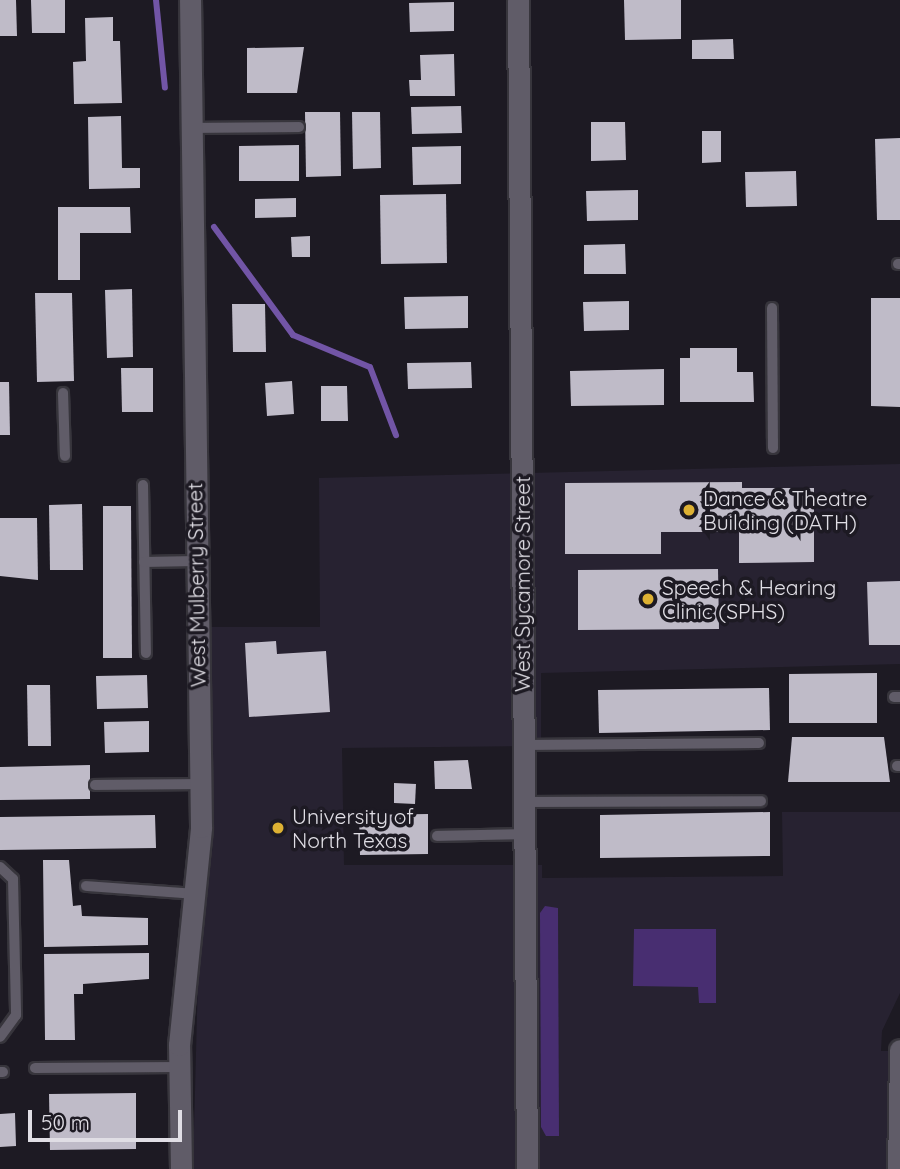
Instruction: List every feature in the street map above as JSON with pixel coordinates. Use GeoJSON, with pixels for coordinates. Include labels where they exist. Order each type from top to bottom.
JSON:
{"type":"FeatureCollection","features":[{"type":"Feature","properties":{"kind":"street","name":"West Mulberry Street"},"geometry":{"type":"LineString","coordinates":[[181,1169],[179,1067],[198,895],[200,784],[190,0]]}},
{"type":"Feature","properties":{"kind":"street","name":"West Sycamore Street"},"geometry":{"type":"LineString","coordinates":[[518,0],[527,1169]]}},
{"type":"Feature","properties":{"kind":"street"},"geometry":{"type":"LineString","coordinates":[[898,1169],[900,1051]]}},
{"type":"Feature","properties":{"kind":"lane"},"geometry":{"type":"LineString","coordinates":[[191,128],[299,127]]}},
{"type":"Feature","properties":{"kind":"lane"},"geometry":{"type":"LineString","coordinates":[[772,309],[773,448]]}},
{"type":"Feature","properties":{"kind":"lane"},"geometry":{"type":"LineString","coordinates":[[63,393],[65,456]]}},
{"type":"Feature","properties":{"kind":"lane"},"geometry":{"type":"LineString","coordinates":[[143,485],[146,653]]}},
{"type":"Feature","properties":{"kind":"lane"},"geometry":{"type":"LineString","coordinates":[[145,562],[196,561]]}},
{"type":"Feature","properties":{"kind":"lane"},"geometry":{"type":"LineString","coordinates":[[524,745],[759,743]]}},
{"type":"Feature","properties":{"kind":"lane"},"geometry":{"type":"LineString","coordinates":[[95,785],[200,784]]}},
{"type":"Feature","properties":{"kind":"lane"},"geometry":{"type":"LineString","coordinates":[[524,803],[761,801]]}},
{"type":"Feature","properties":{"kind":"lane"},"geometry":{"type":"LineString","coordinates":[[438,836],[524,834]]}},
{"type":"Feature","properties":{"kind":"lane"},"geometry":{"type":"LineString","coordinates":[[0,867],[13,879],[16,1015],[0,1037]]}},
{"type":"Feature","properties":{"kind":"lane"},"geometry":{"type":"LineString","coordinates":[[86,886],[198,895]]}},
{"type":"Feature","properties":{"kind":"lane"},"geometry":{"type":"LineString","coordinates":[[35,1068],[179,1067]]}},
{"type":"Feature","properties":{"kind":"shaded area","name":"University of North Texas"},"geometry":{"type":"Polygon","coordinates":[[[900,464],[900,664],[541,673],[541,746],[342,748],[344,865],[542,865],[542,878],[783,876],[782,812],[900,812],[900,993],[882,1031],[881,1051],[900,1051],[900,1169],[193,1169],[198,976],[213,843],[211,627],[320,627],[319,478],[900,464]]]}},
{"type":"Feature","properties":{"kind":"shaded area"},"geometry":{"type":"Polygon","coordinates":[[[545,906],[558,908],[559,1136],[546,1136],[541,1127],[540,913],[545,906]]]}},
{"type":"Feature","properties":{"kind":"shaded area"},"geometry":{"type":"Polygon","coordinates":[[[634,929],[716,929],[716,1003],[699,1003],[698,987],[633,986],[634,929]]]}},
{"type":"Feature","properties":{"kind":"building"},"geometry":{"type":"Polygon","coordinates":[[[0,0],[16,0],[17,36],[0,36],[0,0]]]}},
{"type":"Feature","properties":{"kind":"building"},"geometry":{"type":"Polygon","coordinates":[[[31,0],[65,0],[65,33],[32,33],[31,0]]]}},
{"type":"Feature","properties":{"kind":"building"},"geometry":{"type":"Polygon","coordinates":[[[624,0],[681,0],[681,39],[625,40],[624,0]]]}},
{"type":"Feature","properties":{"kind":"building"},"geometry":{"type":"Polygon","coordinates":[[[454,2],[454,31],[410,32],[409,3],[454,2]]]}},
{"type":"Feature","properties":{"kind":"building"},"geometry":{"type":"Polygon","coordinates":[[[113,17],[113,41],[120,41],[122,103],[74,104],[73,62],[86,61],[85,18],[113,17]]]}},
{"type":"Feature","properties":{"kind":"building"},"geometry":{"type":"Polygon","coordinates":[[[733,39],[734,59],[692,59],[692,40],[733,39]]]}},
{"type":"Feature","properties":{"kind":"building"},"geometry":{"type":"Polygon","coordinates":[[[304,47],[297,93],[247,93],[247,48],[304,47]]]}},
{"type":"Feature","properties":{"kind":"building"},"geometry":{"type":"Polygon","coordinates":[[[454,54],[455,96],[410,96],[409,80],[421,80],[420,55],[454,54]]]}},
{"type":"Feature","properties":{"kind":"building"},"geometry":{"type":"Polygon","coordinates":[[[461,106],[462,133],[412,134],[411,107],[461,106]]]}},
{"type":"Feature","properties":{"kind":"building"},"geometry":{"type":"Polygon","coordinates":[[[305,112],[340,112],[341,176],[306,177],[305,112]]]}},
{"type":"Feature","properties":{"kind":"building"},"geometry":{"type":"Polygon","coordinates":[[[352,112],[380,112],[381,168],[353,169],[352,112]]]}},
{"type":"Feature","properties":{"kind":"building"},"geometry":{"type":"Polygon","coordinates":[[[121,116],[122,168],[140,168],[140,188],[89,189],[88,117],[121,116]]]}},
{"type":"Feature","properties":{"kind":"building"},"geometry":{"type":"Polygon","coordinates":[[[591,122],[625,122],[626,160],[591,161],[591,122]]]}},
{"type":"Feature","properties":{"kind":"building"},"geometry":{"type":"Polygon","coordinates":[[[702,131],[721,131],[721,162],[702,163],[702,131]]]}},
{"type":"Feature","properties":{"kind":"building"},"geometry":{"type":"Polygon","coordinates":[[[900,138],[900,220],[877,220],[875,139],[900,138]]]}},
{"type":"Feature","properties":{"kind":"building"},"geometry":{"type":"Polygon","coordinates":[[[299,145],[299,181],[239,181],[239,146],[299,145]]]}},
{"type":"Feature","properties":{"kind":"building"},"geometry":{"type":"Polygon","coordinates":[[[461,146],[461,184],[413,185],[412,147],[461,146]]]}},
{"type":"Feature","properties":{"kind":"building"},"geometry":{"type":"Polygon","coordinates":[[[796,171],[797,206],[746,207],[745,172],[796,171]]]}},
{"type":"Feature","properties":{"kind":"building"},"geometry":{"type":"Polygon","coordinates":[[[638,190],[638,220],[587,221],[586,191],[638,190]]]}},
{"type":"Feature","properties":{"kind":"building"},"geometry":{"type":"Polygon","coordinates":[[[446,194],[447,263],[381,264],[380,195],[446,194]]]}},
{"type":"Feature","properties":{"kind":"building"},"geometry":{"type":"Polygon","coordinates":[[[296,198],[296,217],[255,218],[255,199],[296,198]]]}},
{"type":"Feature","properties":{"kind":"building"},"geometry":{"type":"Polygon","coordinates":[[[58,207],[130,207],[131,233],[80,233],[80,280],[58,280],[58,207]]]}},
{"type":"Feature","properties":{"kind":"building"},"geometry":{"type":"Polygon","coordinates":[[[310,236],[310,257],[292,257],[291,237],[310,236]]]}},
{"type":"Feature","properties":{"kind":"building"},"geometry":{"type":"Polygon","coordinates":[[[625,244],[626,274],[584,274],[584,245],[625,244]]]}},
{"type":"Feature","properties":{"kind":"building"},"geometry":{"type":"Polygon","coordinates":[[[132,289],[133,357],[107,358],[105,290],[132,289]]]}},
{"type":"Feature","properties":{"kind":"building"},"geometry":{"type":"Polygon","coordinates":[[[35,293],[72,293],[74,381],[37,382],[35,293]]]}},
{"type":"Feature","properties":{"kind":"building"},"geometry":{"type":"Polygon","coordinates":[[[468,296],[468,328],[405,329],[404,297],[468,296]]]}},
{"type":"Feature","properties":{"kind":"building"},"geometry":{"type":"Polygon","coordinates":[[[871,298],[900,298],[900,407],[871,406],[871,298]]]}},
{"type":"Feature","properties":{"kind":"building"},"geometry":{"type":"Polygon","coordinates":[[[629,301],[629,330],[584,331],[583,302],[629,301]]]}},
{"type":"Feature","properties":{"kind":"building"},"geometry":{"type":"Polygon","coordinates":[[[232,304],[265,304],[266,352],[233,352],[232,304]]]}},
{"type":"Feature","properties":{"kind":"building"},"geometry":{"type":"Polygon","coordinates":[[[690,348],[737,348],[737,372],[753,372],[754,402],[680,402],[680,358],[690,358],[690,348]]]}},
{"type":"Feature","properties":{"kind":"building"},"geometry":{"type":"Polygon","coordinates":[[[471,362],[472,388],[408,389],[407,363],[471,362]]]}},
{"type":"Feature","properties":{"kind":"building"},"geometry":{"type":"Polygon","coordinates":[[[121,368],[153,368],[153,412],[122,412],[121,368]]]}},
{"type":"Feature","properties":{"kind":"building"},"geometry":{"type":"Polygon","coordinates":[[[664,369],[664,405],[571,406],[570,371],[664,369]]]}},
{"type":"Feature","properties":{"kind":"building"},"geometry":{"type":"Polygon","coordinates":[[[292,381],[294,414],[267,416],[265,383],[292,381]]]}},
{"type":"Feature","properties":{"kind":"building"},"geometry":{"type":"Polygon","coordinates":[[[0,382],[9,382],[10,435],[0,435],[0,382]]]}},
{"type":"Feature","properties":{"kind":"building"},"geometry":{"type":"Polygon","coordinates":[[[321,386],[347,386],[348,421],[321,421],[321,386]]]}},
{"type":"Feature","properties":{"kind":"building","name":"Dance & Theatre Building (DATH)"},"geometry":{"type":"Polygon","coordinates":[[[742,482],[742,488],[814,488],[814,562],[739,563],[739,532],[661,532],[661,554],[565,554],[565,483],[742,482]]]}},
{"type":"Feature","properties":{"kind":"building"},"geometry":{"type":"Polygon","coordinates":[[[82,504],[83,570],[50,570],[49,505],[82,504]]]}},
{"type":"Feature","properties":{"kind":"building"},"geometry":{"type":"Polygon","coordinates":[[[103,506],[131,506],[132,658],[103,658],[103,506]]]}},
{"type":"Feature","properties":{"kind":"building"},"geometry":{"type":"Polygon","coordinates":[[[0,518],[37,518],[38,580],[0,576],[0,518]]]}},
{"type":"Feature","properties":{"kind":"building","name":"Speech & Hearing Clinic (SPHS)"},"geometry":{"type":"Polygon","coordinates":[[[718,569],[719,629],[578,630],[578,570],[718,569]]]}},
{"type":"Feature","properties":{"kind":"building"},"geometry":{"type":"Polygon","coordinates":[[[900,581],[900,645],[869,645],[867,582],[900,581]]]}},
{"type":"Feature","properties":{"kind":"building"},"geometry":{"type":"Polygon","coordinates":[[[276,641],[277,654],[326,651],[330,712],[249,717],[245,643],[276,641]]]}},
{"type":"Feature","properties":{"kind":"building"},"geometry":{"type":"Polygon","coordinates":[[[877,673],[877,723],[789,723],[789,674],[877,673]]]}},
{"type":"Feature","properties":{"kind":"building"},"geometry":{"type":"Polygon","coordinates":[[[147,675],[148,708],[97,709],[96,676],[147,675]]]}},
{"type":"Feature","properties":{"kind":"building"},"geometry":{"type":"Polygon","coordinates":[[[27,685],[50,685],[51,746],[28,746],[27,685]]]}},
{"type":"Feature","properties":{"kind":"building"},"geometry":{"type":"Polygon","coordinates":[[[769,688],[770,730],[599,733],[598,690],[769,688]]]}},
{"type":"Feature","properties":{"kind":"building"},"geometry":{"type":"Polygon","coordinates":[[[149,721],[149,752],[105,753],[104,722],[149,721]]]}},
{"type":"Feature","properties":{"kind":"building"},"geometry":{"type":"Polygon","coordinates":[[[792,737],[884,737],[890,782],[788,782],[792,737]]]}},
{"type":"Feature","properties":{"kind":"building"},"geometry":{"type":"Polygon","coordinates":[[[468,760],[472,789],[435,789],[434,761],[468,760]]]}},
{"type":"Feature","properties":{"kind":"building"},"geometry":{"type":"Polygon","coordinates":[[[90,765],[90,799],[0,800],[0,767],[90,765]]]}},
{"type":"Feature","properties":{"kind":"building"},"geometry":{"type":"Polygon","coordinates":[[[394,783],[416,784],[415,804],[394,803],[394,783]]]}},
{"type":"Feature","properties":{"kind":"building"},"geometry":{"type":"Polygon","coordinates":[[[770,812],[770,856],[600,858],[600,815],[770,812]]]}},
{"type":"Feature","properties":{"kind":"building"},"geometry":{"type":"Polygon","coordinates":[[[428,814],[428,854],[360,855],[359,815],[428,814]]]}},
{"type":"Feature","properties":{"kind":"building"},"geometry":{"type":"Polygon","coordinates":[[[155,815],[156,848],[0,850],[0,817],[155,815]]]}},
{"type":"Feature","properties":{"kind":"building"},"geometry":{"type":"Polygon","coordinates":[[[43,860],[69,860],[73,906],[81,905],[82,916],[148,918],[148,945],[44,947],[43,860]]]}},
{"type":"Feature","properties":{"kind":"building"},"geometry":{"type":"Polygon","coordinates":[[[149,953],[149,979],[83,984],[83,994],[74,994],[75,1040],[45,1040],[44,954],[149,953]]]}},
{"type":"Feature","properties":{"kind":"building"},"geometry":{"type":"Polygon","coordinates":[[[136,1093],[136,1149],[50,1150],[49,1094],[136,1093]]]}},
{"type":"Feature","properties":{"kind":"building"},"geometry":{"type":"Polygon","coordinates":[[[15,1113],[16,1146],[0,1147],[0,1114],[15,1113]]]}},
{"type":"Feature","properties":{"kind":"waterway"},"geometry":{"type":"LineString","coordinates":[[156,0],[165,88]]}},
{"type":"Feature","properties":{"kind":"waterway"},"geometry":{"type":"LineString","coordinates":[[214,227],[293,335],[370,367],[396,435]]}},
{"type":"Feature","properties":{"kind":"place","name":"Dance & Theatre Building (DATH)"},"geometry":{"type":"Point","coordinates":[689,510]}},
{"type":"Feature","properties":{"kind":"place","name":"Speech & Hearing Clinic (SPHS)"},"geometry":{"type":"Point","coordinates":[648,599]}},
{"type":"Feature","properties":{"kind":"place","name":"University of North Texas"},"geometry":{"type":"Point","coordinates":[278,828]}}]}
